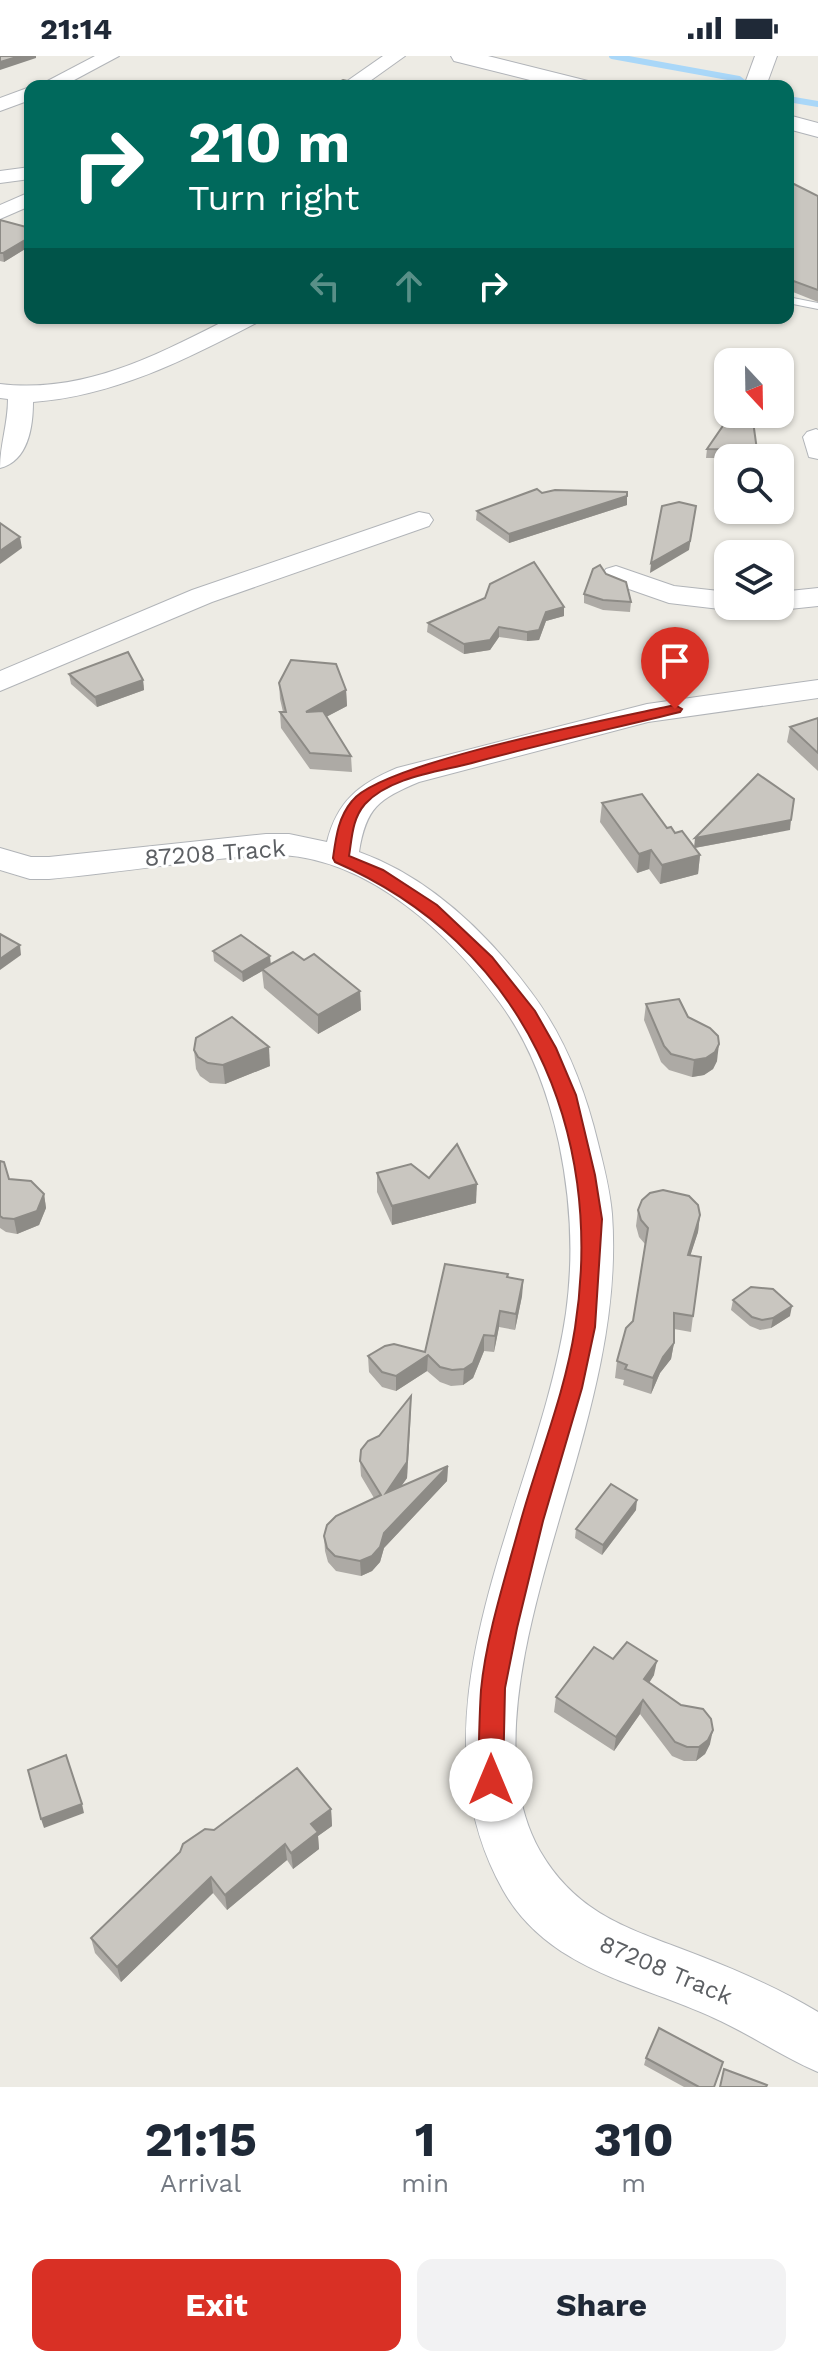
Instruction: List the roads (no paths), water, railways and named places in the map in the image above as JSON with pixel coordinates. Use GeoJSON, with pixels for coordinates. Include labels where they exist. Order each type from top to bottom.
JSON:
{"type":"FeatureCollection","features":[{"type":"Feature","properties":{"kind":"street"},"geometry":{"type":"LineString","coordinates":[[60,80],[110,56]]}},
{"type":"Feature","properties":{"kind":"street"},"geometry":{"type":"LineString","coordinates":[[359,80],[396,56]]}},
{"type":"Feature","properties":{"kind":"street"},"geometry":{"type":"LineString","coordinates":[[462,56],[556,80]]}},
{"type":"Feature","properties":{"kind":"street"},"geometry":{"type":"LineString","coordinates":[[0,105],[24,95]]}},
{"type":"Feature","properties":{"kind":"street"},"geometry":{"type":"LineString","coordinates":[[794,124],[818,130]]}},
{"type":"Feature","properties":{"kind":"street"},"geometry":{"type":"LineString","coordinates":[[0,177],[24,174]]}},
{"type":"Feature","properties":{"kind":"street"},"geometry":{"type":"LineString","coordinates":[[0,213],[24,201]]}},
{"type":"Feature","properties":{"kind":"street"},"geometry":{"type":"LineString","coordinates":[[0,460],[14,447],[21,424],[10,394],[38,395],[110,379],[234,324]]}},
{"type":"Feature","properties":{"kind":"street"},"geometry":{"type":"LineString","coordinates":[[0,682],[202,596],[419,520]]}},
{"type":"Feature","properties":{"kind":"street"},"geometry":{"type":"LineString","coordinates":[[616,575],[669,594],[714,599]]}},
{"type":"Feature","properties":{"kind":"street"},"geometry":{"type":"LineString","coordinates":[[794,600],[818,597]]}},
{"type":"Feature","properties":{"kind":"street"},"geometry":{"type":"LineString","coordinates":[[341,858],[346,824],[358,802],[376,788],[408,775],[647,713],[818,689]]}},
{"type":"Feature","properties":{"kind":"street","name":"87208 Track"},"geometry":{"type":"LineString","coordinates":[[0,859],[30,868],[49,868],[171,852],[288,845],[341,858],[377,874],[431,909],[486,961],[510,989],[547,1048],[567,1095],[586,1175],[592,1219],[585,1327],[572,1388],[524,1551],[493,1688],[491,1780],[494,1808],[525,1876],[552,1906],[594,1943],[769,2014],[818,2044]]}},
{"type":"Feature","properties":{"kind":"lane"},"geometry":{"type":"LineString","coordinates":[[794,301],[818,306]]}},
{"type":"Feature","properties":{"kind":"waterway"},"geometry":{"type":"LineString","coordinates":[[612,56],[740,80]]}},
{"type":"Feature","properties":{"kind":"waterway"},"geometry":{"type":"LineString","coordinates":[[794,100],[818,104]]}}]}
